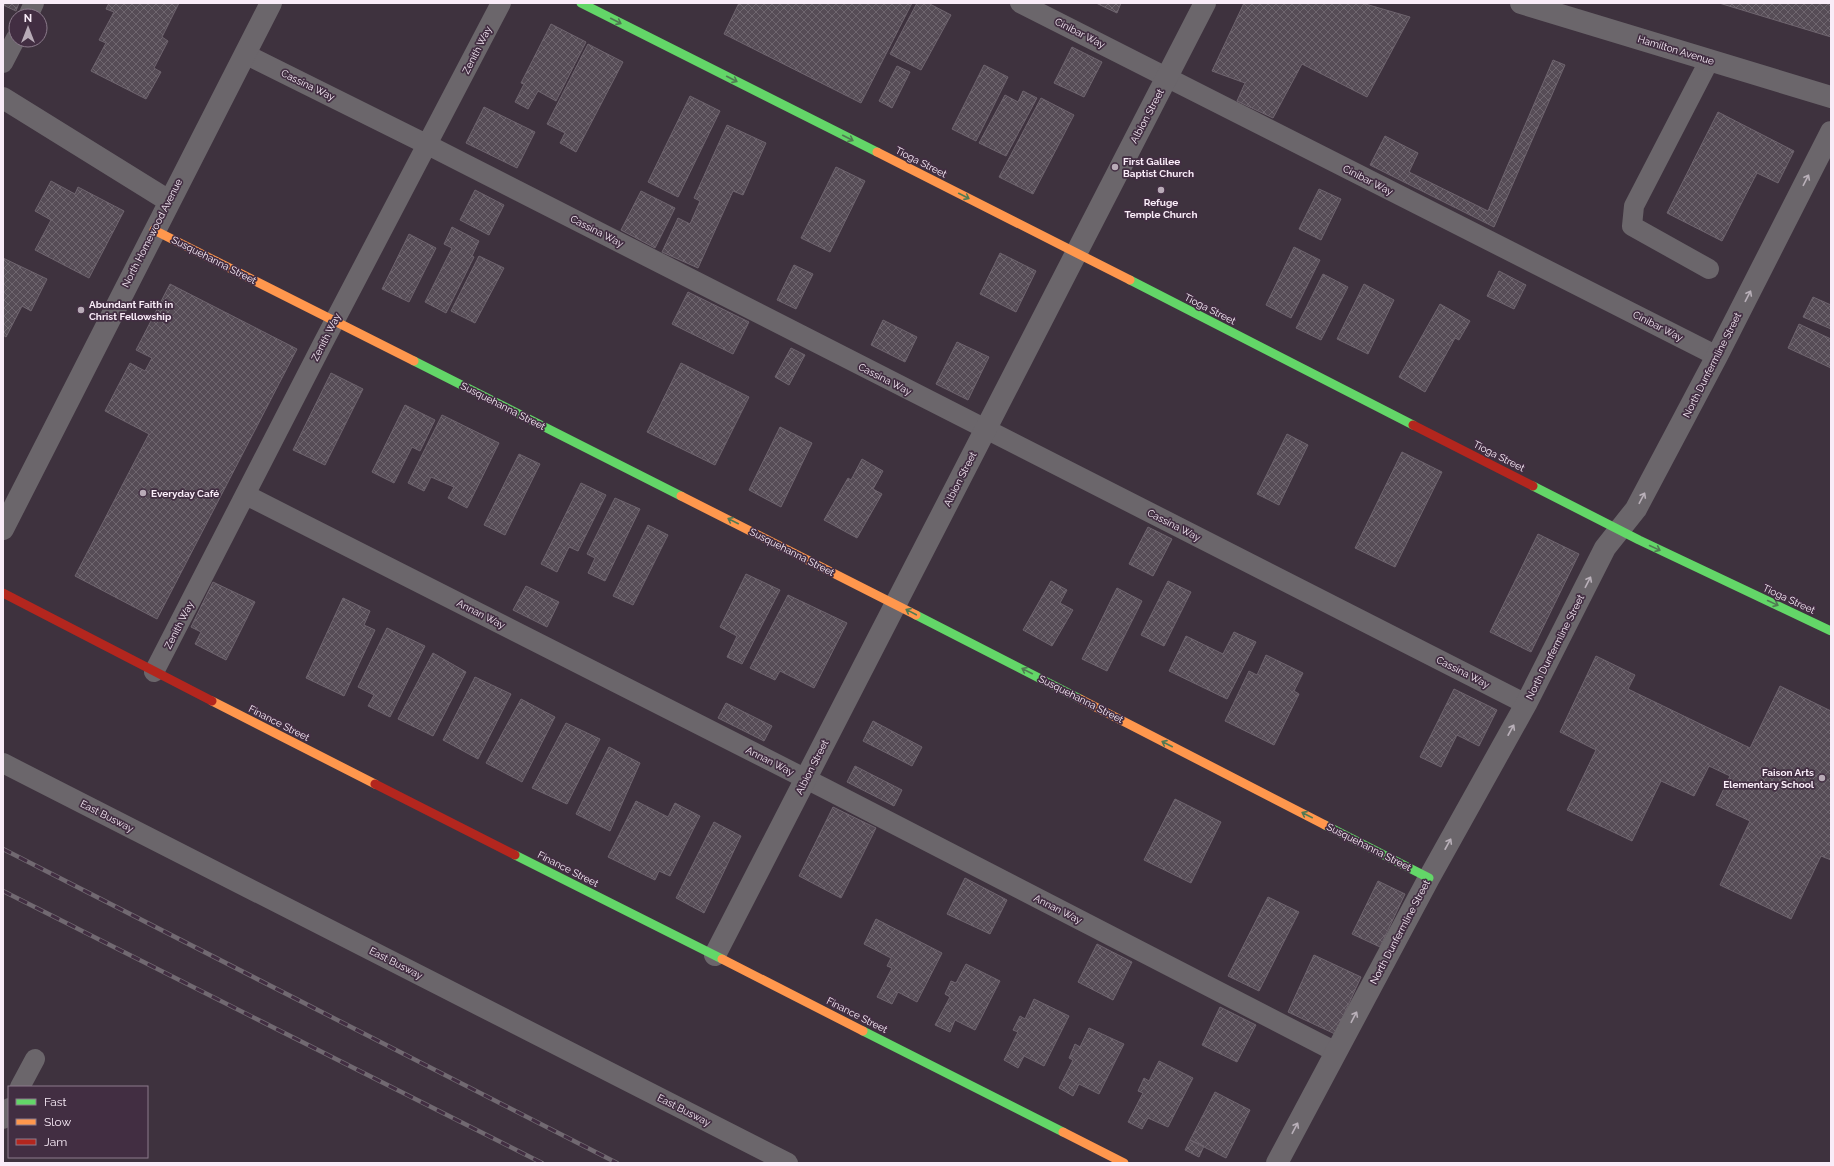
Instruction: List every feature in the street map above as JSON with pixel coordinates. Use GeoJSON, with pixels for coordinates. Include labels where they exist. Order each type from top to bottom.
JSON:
{"type":"FeatureCollection","features":[{"type":"Feature","properties":{"kind":"street","name":"North Homewood Avenue"},"geometry":{"type":"LineString","coordinates":[[3,529],[271,3]]}},
{"type":"Feature","properties":{"kind":"street","name":"Tioga Street"},"geometry":{"type":"LineString","coordinates":[[581,3],[1076,252],[1620,530],[1831,631]]}},
{"type":"Feature","properties":{"kind":"street","name":"Albion Street"},"geometry":{"type":"LineString","coordinates":[[715,955],[1205,3]]}},
{"type":"Feature","properties":{"kind":"street","name":"Hamilton Avenue"},"geometry":{"type":"LineString","coordinates":[[1521,3],[1831,97]]}},
{"type":"Feature","properties":{"kind":"street"},"geometry":{"type":"LineString","coordinates":[[3,98],[169,201]]}},
{"type":"Feature","properties":{"kind":"street","name":"North Dunfermline Street"},"geometry":{"type":"LineString","coordinates":[[1277,1163],[1429,878],[1526,704],[1605,548],[1636,509],[1717,356],[1831,132]]}},
{"type":"Feature","properties":{"kind":"street","name":"Susquehanna Street"},"geometry":{"type":"LineString","coordinates":[[154,230],[335,320],[895,604],[1429,878]]}},
{"type":"Feature","properties":{"kind":"street","name":"Finance Street"},"geometry":{"type":"LineString","coordinates":[[3,593],[154,672],[1124,1163]]}},
{"type":"Feature","properties":{"kind":"lane","name":"Zenith Way"},"geometry":{"type":"LineString","coordinates":[[154,672],[335,320],[428,145],[501,3]]}},
{"type":"Feature","properties":{"kind":"lane","name":"Cinibar Way"},"geometry":{"type":"LineString","coordinates":[[1020,3],[1717,356]]}},
{"type":"Feature","properties":{"kind":"lane"},"geometry":{"type":"LineString","coordinates":[[3,63],[11,48]]}},
{"type":"Feature","properties":{"kind":"lane","name":"Cassina Way"},"geometry":{"type":"LineString","coordinates":[[245,54],[428,145],[1526,704]]}},
{"type":"Feature","properties":{"kind":"lane"},"geometry":{"type":"LineString","coordinates":[[1709,269],[1632,226],[1634,206],[1710,61]]}},
{"type":"Feature","properties":{"kind":"lane","name":"Annan Way"},"geometry":{"type":"LineString","coordinates":[[246,495],[805,779],[1336,1052]]}},
{"type":"Feature","properties":{"kind":"lane","name":"East Busway"},"geometry":{"type":"LineString","coordinates":[[3,764],[788,1163]]}},
{"type":"Feature","properties":{"kind":"lane"},"geometry":{"type":"LineString","coordinates":[[21,1086],[35,1058]]}},
{"type":"Feature","properties":{"kind":"lane"},"geometry":{"type":"LineString","coordinates":[[3,1119],[8,1110]]}},
{"type":"Feature","properties":{"kind":"building"},"geometry":{"type":"Polygon","coordinates":[[[3,3],[19,3],[17,8],[10,8],[3,5],[3,3]]]}},
{"type":"Feature","properties":{"kind":"building"},"geometry":{"type":"Polygon","coordinates":[[[109,3],[179,3],[162,37],[168,41],[154,68],[161,72],[146,99],[91,71],[106,43],[99,40],[114,12],[106,9],[109,3]]]}},
{"type":"Feature","properties":{"kind":"building"},"geometry":{"type":"Polygon","coordinates":[[[739,3],[912,3],[861,103],[724,34],[739,3]]]}},
{"type":"Feature","properties":{"kind":"building"},"geometry":{"type":"Polygon","coordinates":[[[917,3],[928,3],[951,15],[921,70],[890,54],[917,3]]]}},
{"type":"Feature","properties":{"kind":"building"},"geometry":{"type":"Polygon","coordinates":[[[1096,3],[1121,3],[1117,13],[1096,3]]]}},
{"type":"Feature","properties":{"kind":"building"},"geometry":{"type":"Polygon","coordinates":[[[1244,3],[1362,3],[1410,17],[1367,97],[1302,64],[1273,118],[1237,101],[1245,83],[1212,71],[1244,3]]]}},
{"type":"Feature","properties":{"kind":"building"},"geometry":{"type":"Polygon","coordinates":[[[1719,3],[1831,3],[1831,37],[1719,3]]]}},
{"type":"Feature","properties":{"kind":"building"},"geometry":{"type":"Polygon","coordinates":[[[551,24],[586,42],[556,101],[538,91],[528,109],[515,102],[524,84],[521,83],[551,24]]]}},
{"type":"Feature","properties":{"kind":"building"},"geometry":{"type":"Polygon","coordinates":[[[588,44],[623,62],[576,152],[560,143],[565,133],[547,124],[588,44]]]}},
{"type":"Feature","properties":{"kind":"building"},"geometry":{"type":"Polygon","coordinates":[[[1072,47],[1102,62],[1084,97],[1054,83],[1072,47]]]}},
{"type":"Feature","properties":{"kind":"building"},"geometry":{"type":"Polygon","coordinates":[[[1553,60],[1565,65],[1494,227],[1370,165],[1385,136],[1418,153],[1409,172],[1488,211],[1553,60]]]}},
{"type":"Feature","properties":{"kind":"building"},"geometry":{"type":"Polygon","coordinates":[[[984,65],[1008,77],[976,141],[952,129],[984,65]]]}},
{"type":"Feature","properties":{"kind":"building"},"geometry":{"type":"Polygon","coordinates":[[[897,66],[910,72],[892,108],[879,101],[897,66]]]}},
{"type":"Feature","properties":{"kind":"building"},"geometry":{"type":"Polygon","coordinates":[[[1023,91],[1037,98],[1006,156],[979,143],[1005,95],[1018,102],[1023,91]]]}},
{"type":"Feature","properties":{"kind":"building"},"geometry":{"type":"Polygon","coordinates":[[[690,96],[720,111],[678,197],[648,182],[690,96]]]}},
{"type":"Feature","properties":{"kind":"building"},"geometry":{"type":"Polygon","coordinates":[[[1041,98],[1074,115],[1033,194],[999,177],[1041,98]]]}},
{"type":"Feature","properties":{"kind":"building"},"geometry":{"type":"Polygon","coordinates":[[[484,107],[535,132],[517,168],[466,143],[484,107]]]}},
{"type":"Feature","properties":{"kind":"building"},"geometry":{"type":"Polygon","coordinates":[[[1718,112],[1794,151],[1778,183],[1757,173],[1722,241],[1667,213],[1718,112]]]}},
{"type":"Feature","properties":{"kind":"building"},"geometry":{"type":"Polygon","coordinates":[[[727,125],[766,143],[743,195],[733,191],[698,268],[662,252],[678,218],[690,224],[700,201],[694,198],[727,125]]]}},
{"type":"Feature","properties":{"kind":"building"},"geometry":{"type":"Polygon","coordinates":[[[836,167],[865,181],[830,252],[801,238],[836,167]]]}},
{"type":"Feature","properties":{"kind":"building"},"geometry":{"type":"Polygon","coordinates":[[[51,181],[75,194],[78,187],[124,211],[89,278],[35,250],[51,220],[35,211],[51,181]]]}},
{"type":"Feature","properties":{"kind":"building"},"geometry":{"type":"Polygon","coordinates":[[[1319,189],[1341,199],[1321,240],[1299,229],[1319,189]]]}},
{"type":"Feature","properties":{"kind":"building"},"geometry":{"type":"Polygon","coordinates":[[[475,190],[504,205],[489,235],[460,220],[475,190]]]}},
{"type":"Feature","properties":{"kind":"building"},"geometry":{"type":"Polygon","coordinates":[[[641,191],[675,208],[655,248],[621,230],[641,191]]]}},
{"type":"Feature","properties":{"kind":"building"},"geometry":{"type":"Polygon","coordinates":[[[452,227],[479,241],[472,256],[474,257],[446,313],[425,302],[452,248],[444,244],[452,227]]]}},
{"type":"Feature","properties":{"kind":"building"},"geometry":{"type":"Polygon","coordinates":[[[409,234],[436,248],[409,302],[382,289],[409,234]]]}},
{"type":"Feature","properties":{"kind":"building"},"geometry":{"type":"Polygon","coordinates":[[[1294,247],[1320,260],[1291,318],[1266,305],[1294,247]]]}},
{"type":"Feature","properties":{"kind":"building"},"geometry":{"type":"Polygon","coordinates":[[[1000,253],[1036,271],[1016,312],[980,294],[1000,253]]]}},
{"type":"Feature","properties":{"kind":"building"},"geometry":{"type":"Polygon","coordinates":[[[479,256],[504,268],[475,323],[451,311],[479,256]]]}},
{"type":"Feature","properties":{"kind":"building"},"geometry":{"type":"Polygon","coordinates":[[[3,258],[47,279],[31,311],[22,306],[6,337],[3,335],[3,258]]]}},
{"type":"Feature","properties":{"kind":"building"},"geometry":{"type":"Polygon","coordinates":[[[794,265],[813,274],[796,309],[777,300],[794,265]]]}},
{"type":"Feature","properties":{"kind":"building"},"geometry":{"type":"Polygon","coordinates":[[[1499,271],[1526,285],[1514,309],[1487,296],[1499,271]]]}},
{"type":"Feature","properties":{"kind":"building"},"geometry":{"type":"Polygon","coordinates":[[[1323,274],[1348,287],[1321,340],[1296,328],[1323,274]]]}},
{"type":"Feature","properties":{"kind":"building"},"geometry":{"type":"Polygon","coordinates":[[[170,284],[297,349],[157,619],[75,576],[149,434],[105,411],[130,363],[145,371],[152,358],[136,350],[170,284]]]}},
{"type":"Feature","properties":{"kind":"building"},"geometry":{"type":"Polygon","coordinates":[[[1364,284],[1394,300],[1368,354],[1337,339],[1364,284]]]}},
{"type":"Feature","properties":{"kind":"building"},"geometry":{"type":"Polygon","coordinates":[[[688,292],[749,322],[733,354],[672,324],[688,292]]]}},
{"type":"Feature","properties":{"kind":"building"},"geometry":{"type":"Polygon","coordinates":[[[1813,297],[1831,305],[1831,329],[1803,317],[1813,297]]]}},
{"type":"Feature","properties":{"kind":"building"},"geometry":{"type":"Polygon","coordinates":[[[1440,304],[1470,321],[1459,340],[1455,338],[1425,392],[1399,377],[1440,304]]]}},
{"type":"Feature","properties":{"kind":"building"},"geometry":{"type":"Polygon","coordinates":[[[883,320],[917,337],[905,362],[871,345],[883,320]]]}},
{"type":"Feature","properties":{"kind":"building"},"geometry":{"type":"Polygon","coordinates":[[[1799,324],[1831,339],[1831,368],[1788,348],[1799,324]]]}},
{"type":"Feature","properties":{"kind":"building"},"geometry":{"type":"Polygon","coordinates":[[[957,342],[989,357],[968,400],[936,384],[957,342]]]}},
{"type":"Feature","properties":{"kind":"building"},"geometry":{"type":"Polygon","coordinates":[[[791,348],[805,355],[789,385],[775,377],[791,348]]]}},
{"type":"Feature","properties":{"kind":"building"},"geometry":{"type":"Polygon","coordinates":[[[681,363],[749,397],[715,465],[647,432],[681,363]]]}},
{"type":"Feature","properties":{"kind":"building"},"geometry":{"type":"Polygon","coordinates":[[[331,373],[363,389],[325,465],[293,450],[331,373]]]}},
{"type":"Feature","properties":{"kind":"building"},"geometry":{"type":"Polygon","coordinates":[[[405,405],[435,420],[420,451],[412,447],[394,483],[372,472],[405,405]]]}},
{"type":"Feature","properties":{"kind":"building"},"geometry":{"type":"Polygon","coordinates":[[[442,415],[499,443],[467,508],[448,498],[454,487],[431,477],[424,491],[408,483],[442,415]]]}},
{"type":"Feature","properties":{"kind":"building"},"geometry":{"type":"Polygon","coordinates":[[[780,427],[812,443],[781,507],[749,490],[780,427]]]}},
{"type":"Feature","properties":{"kind":"building"},"geometry":{"type":"Polygon","coordinates":[[[1287,434],[1308,445],[1279,505],[1257,494],[1287,434]]]}},
{"type":"Feature","properties":{"kind":"building"},"geometry":{"type":"Polygon","coordinates":[[[1402,452],[1442,472],[1395,567],[1355,548],[1402,452]]]}},
{"type":"Feature","properties":{"kind":"building"},"geometry":{"type":"Polygon","coordinates":[[[519,454],[540,464],[505,535],[484,525],[519,454]]]}},
{"type":"Feature","properties":{"kind":"building"},"geometry":{"type":"Polygon","coordinates":[[[862,459],[883,471],[873,489],[882,494],[857,538],[824,520],[848,478],[851,480],[862,459]]]}},
{"type":"Feature","properties":{"kind":"building"},"geometry":{"type":"Polygon","coordinates":[[[581,483],[606,495],[578,551],[569,547],[557,572],[541,564],[581,483]]]}},
{"type":"Feature","properties":{"kind":"building"},"geometry":{"type":"Polygon","coordinates":[[[615,498],[640,509],[605,581],[588,573],[595,558],[587,554],[615,498]]]}},
{"type":"Feature","properties":{"kind":"building"},"geometry":{"type":"Polygon","coordinates":[[[648,525],[668,535],[633,605],[613,596],[648,525]]]}},
{"type":"Feature","properties":{"kind":"building"},"geometry":{"type":"Polygon","coordinates":[[[1148,527],[1172,539],[1153,576],[1129,564],[1148,527]]]}},
{"type":"Feature","properties":{"kind":"building"},"geometry":{"type":"Polygon","coordinates":[[[1538,534],[1579,554],[1531,652],[1490,632],[1538,534]]]}},
{"type":"Feature","properties":{"kind":"building"},"geometry":{"type":"Polygon","coordinates":[[[746,574],[780,590],[742,664],[727,657],[737,636],[720,627],[746,574]]]}},
{"type":"Feature","properties":{"kind":"building"},"geometry":{"type":"Polygon","coordinates":[[[1051,581],[1067,590],[1060,603],[1073,610],[1052,646],[1023,630],[1051,581]]]}},
{"type":"Feature","properties":{"kind":"building"},"geometry":{"type":"Polygon","coordinates":[[[1168,581],[1191,592],[1164,646],[1141,635],[1168,581]]]}},
{"type":"Feature","properties":{"kind":"building"},"geometry":{"type":"Polygon","coordinates":[[[213,582],[255,602],[226,660],[195,644],[201,632],[191,627],[213,582]]]}},
{"type":"Feature","properties":{"kind":"building"},"geometry":{"type":"Polygon","coordinates":[[[526,586],[559,602],[547,627],[513,610],[526,586]]]}},
{"type":"Feature","properties":{"kind":"building"},"geometry":{"type":"Polygon","coordinates":[[[1117,588],[1142,601],[1107,671],[1082,659],[1117,588]]]}},
{"type":"Feature","properties":{"kind":"building"},"geometry":{"type":"Polygon","coordinates":[[[788,595],[847,623],[814,688],[780,671],[775,680],[750,668],[788,595]]]}},
{"type":"Feature","properties":{"kind":"building"},"geometry":{"type":"Polygon","coordinates":[[[343,598],[370,611],[364,625],[375,630],[344,696],[306,678],[343,598]]]}},
{"type":"Feature","properties":{"kind":"building"},"geometry":{"type":"Polygon","coordinates":[[[387,628],[425,646],[390,717],[368,706],[374,695],[358,687],[387,628]]]}},
{"type":"Feature","properties":{"kind":"building"},"geometry":{"type":"Polygon","coordinates":[[[1234,632],[1256,642],[1227,699],[1169,671],[1186,636],[1223,654],[1234,632]]]}},
{"type":"Feature","properties":{"kind":"building"},"geometry":{"type":"Polygon","coordinates":[[[433,653],[466,672],[433,736],[398,719],[433,653]]]}},
{"type":"Feature","properties":{"kind":"building"},"geometry":{"type":"Polygon","coordinates":[[[1266,655],[1303,673],[1294,691],[1299,694],[1274,745],[1225,721],[1249,671],[1257,675],[1266,655]]]}},
{"type":"Feature","properties":{"kind":"building"},"geometry":{"type":"Polygon","coordinates":[[[1596,656],[1635,675],[1628,689],[1750,748],[1780,686],[1831,711],[1831,860],[1821,856],[1791,919],[1720,885],[1750,821],[1716,805],[1730,776],[1709,766],[1694,796],[1661,781],[1632,841],[1567,810],[1596,750],[1560,732],[1596,656]]]}},
{"type":"Feature","properties":{"kind":"building"},"geometry":{"type":"Polygon","coordinates":[[[475,677],[511,694],[478,759],[443,740],[475,677]]]}},
{"type":"Feature","properties":{"kind":"building"},"geometry":{"type":"Polygon","coordinates":[[[1454,689],[1497,710],[1479,746],[1457,735],[1441,767],[1420,757],[1454,689]]]}},
{"type":"Feature","properties":{"kind":"building"},"geometry":{"type":"Polygon","coordinates":[[[521,699],[555,717],[522,782],[486,763],[521,699]]]}},
{"type":"Feature","properties":{"kind":"building"},"geometry":{"type":"Polygon","coordinates":[[[726,703],[772,726],[764,741],[718,718],[726,703]]]}},
{"type":"Feature","properties":{"kind":"building"},"geometry":{"type":"Polygon","coordinates":[[[873,721],[922,747],[912,766],[863,741],[873,721]]]}},
{"type":"Feature","properties":{"kind":"building"},"geometry":{"type":"Polygon","coordinates":[[[566,723],[600,739],[567,804],[532,788],[566,723]]]}},
{"type":"Feature","properties":{"kind":"building"},"geometry":{"type":"Polygon","coordinates":[[[609,747],[640,763],[610,831],[576,814],[609,747]]]}},
{"type":"Feature","properties":{"kind":"building"},"geometry":{"type":"Polygon","coordinates":[[[855,766],[902,790],[894,806],[847,782],[855,766]]]}},
{"type":"Feature","properties":{"kind":"building"},"geometry":{"type":"Polygon","coordinates":[[[1175,799],[1221,822],[1191,883],[1144,860],[1175,799]]]}},
{"type":"Feature","properties":{"kind":"building"},"geometry":{"type":"Polygon","coordinates":[[[636,801],[668,817],[675,803],[700,816],[670,876],[659,871],[655,880],[608,857],[636,801]]]}},
{"type":"Feature","properties":{"kind":"building"},"geometry":{"type":"Polygon","coordinates":[[[833,807],[876,828],[841,898],[799,876],[833,807]]]}},
{"type":"Feature","properties":{"kind":"building"},"geometry":{"type":"Polygon","coordinates":[[[714,822],[741,836],[704,913],[676,898],[714,822]]]}},
{"type":"Feature","properties":{"kind":"building"},"geometry":{"type":"Polygon","coordinates":[[[965,878],[1007,900],[990,934],[947,914],[965,878]]]}},
{"type":"Feature","properties":{"kind":"building"},"geometry":{"type":"Polygon","coordinates":[[[1378,881],[1405,894],[1380,947],[1352,934],[1378,881]]]}},
{"type":"Feature","properties":{"kind":"building"},"geometry":{"type":"Polygon","coordinates":[[[1268,897],[1299,912],[1259,991],[1228,976],[1268,897]]]}},
{"type":"Feature","properties":{"kind":"building"},"geometry":{"type":"Polygon","coordinates":[[[876,919],[942,953],[917,1002],[898,992],[892,1004],[877,997],[892,968],[887,966],[891,958],[864,944],[876,919]]]}},
{"type":"Feature","properties":{"kind":"building"},"geometry":{"type":"Polygon","coordinates":[[[1097,944],[1132,962],[1113,1000],[1078,982],[1097,944]]]}},
{"type":"Feature","properties":{"kind":"building"},"geometry":{"type":"Polygon","coordinates":[[[1314,955],[1361,977],[1335,1034],[1288,1012],[1314,955]]]}},
{"type":"Feature","properties":{"kind":"building"},"geometry":{"type":"Polygon","coordinates":[[[966,964],[1000,981],[975,1030],[955,1020],[950,1032],[935,1025],[950,997],[945,994],[951,981],[956,983],[966,964]]]}},
{"type":"Feature","properties":{"kind":"building"},"geometry":{"type":"Polygon","coordinates":[[[1034,999],[1069,1016],[1044,1066],[1024,1056],[1018,1068],[1004,1060],[1018,1032],[1013,1030],[1020,1016],[1025,1019],[1034,999]]]}},
{"type":"Feature","properties":{"kind":"building"},"geometry":{"type":"Polygon","coordinates":[[[1220,1007],[1256,1025],[1237,1062],[1202,1045],[1220,1007]]]}},
{"type":"Feature","properties":{"kind":"building"},"geometry":{"type":"Polygon","coordinates":[[[1089,1028],[1124,1044],[1099,1094],[1079,1084],[1073,1096],[1059,1088],[1073,1060],[1069,1058],[1075,1044],[1080,1047],[1089,1028]]]}},
{"type":"Feature","properties":{"kind":"building"},"geometry":{"type":"Polygon","coordinates":[[[1159,1061],[1193,1078],[1168,1127],[1148,1118],[1142,1129],[1128,1122],[1143,1093],[1138,1091],[1144,1078],[1149,1081],[1159,1061]]]}},
{"type":"Feature","properties":{"kind":"building"},"geometry":{"type":"Polygon","coordinates":[[[1215,1092],[1250,1110],[1226,1158],[1190,1140],[1215,1092]]]}},
{"type":"Feature","properties":{"kind":"building"},"geometry":{"type":"Polygon","coordinates":[[[1190,1140],[1204,1146],[1199,1157],[1185,1150],[1190,1140]]]}},
{"type":"Feature","properties":{"kind":"railway"},"geometry":{"type":"LineString","coordinates":[[3,849],[617,1163]]}},
{"type":"Feature","properties":{"kind":"railway"},"geometry":{"type":"LineString","coordinates":[[3,891],[542,1163]]}},
{"type":"Feature","properties":{"kind":"traffic: fast"},"geometry":{"type":"LineString","coordinates":[[581,3],[877,152]]}},
{"type":"Feature","properties":{"kind":"traffic: fast"},"geometry":{"type":"LineString","coordinates":[[1130,280],[1413,425]]}},
{"type":"Feature","properties":{"kind":"traffic: fast"},"geometry":{"type":"LineString","coordinates":[[414,361],[681,496]]}},
{"type":"Feature","properties":{"kind":"traffic: fast"},"geometry":{"type":"LineString","coordinates":[[1533,486],[1639,540],[1831,631]]}},
{"type":"Feature","properties":{"kind":"traffic: fast"},"geometry":{"type":"LineString","coordinates":[[916,615],[1080,699]]}},
{"type":"Feature","properties":{"kind":"traffic: fast"},"geometry":{"type":"LineString","coordinates":[[1325,825],[1429,878]]}},
{"type":"Feature","properties":{"kind":"traffic: fast"},"geometry":{"type":"LineString","coordinates":[[515,855],[722,959]]}},
{"type":"Feature","properties":{"kind":"traffic: fast"},"geometry":{"type":"LineString","coordinates":[[863,1031],[1063,1132]]}},
{"type":"Feature","properties":{"kind":"traffic: slow"},"geometry":{"type":"LineString","coordinates":[[877,152],[1130,280]]}},
{"type":"Feature","properties":{"kind":"traffic: slow"},"geometry":{"type":"LineString","coordinates":[[154,230],[414,361]]}},
{"type":"Feature","properties":{"kind":"traffic: slow"},"geometry":{"type":"LineString","coordinates":[[681,496],[916,615]]}},
{"type":"Feature","properties":{"kind":"traffic: slow"},"geometry":{"type":"LineString","coordinates":[[1080,699],[1325,825]]}},
{"type":"Feature","properties":{"kind":"traffic: slow"},"geometry":{"type":"LineString","coordinates":[[212,701],[375,784]]}},
{"type":"Feature","properties":{"kind":"traffic: slow"},"geometry":{"type":"LineString","coordinates":[[722,959],[863,1031]]}},
{"type":"Feature","properties":{"kind":"traffic: slow"},"geometry":{"type":"LineString","coordinates":[[1063,1132],[1124,1163]]}},
{"type":"Feature","properties":{"kind":"traffic: jam"},"geometry":{"type":"LineString","coordinates":[[1413,425],[1533,486]]}},
{"type":"Feature","properties":{"kind":"traffic: jam"},"geometry":{"type":"LineString","coordinates":[[3,593],[212,701]]}},
{"type":"Feature","properties":{"kind":"traffic: jam"},"geometry":{"type":"LineString","coordinates":[[375,784],[515,855]]}},
{"type":"Feature","properties":{"kind":"place","name":"First Galilee Baptist Church"},"geometry":{"type":"Point","coordinates":[1115,167]}},
{"type":"Feature","properties":{"kind":"place","name":"Refuge Temple Church"},"geometry":{"type":"Point","coordinates":[1161,190]}},
{"type":"Feature","properties":{"kind":"place","name":"Abundant Faith in Christ Fellowship"},"geometry":{"type":"Point","coordinates":[81,310]}},
{"type":"Feature","properties":{"kind":"place","name":"Everyday Café"},"geometry":{"type":"Point","coordinates":[143,493]}},
{"type":"Feature","properties":{"kind":"place","name":"Faison Arts Elementary School"},"geometry":{"type":"Point","coordinates":[1822,778]}}]}
